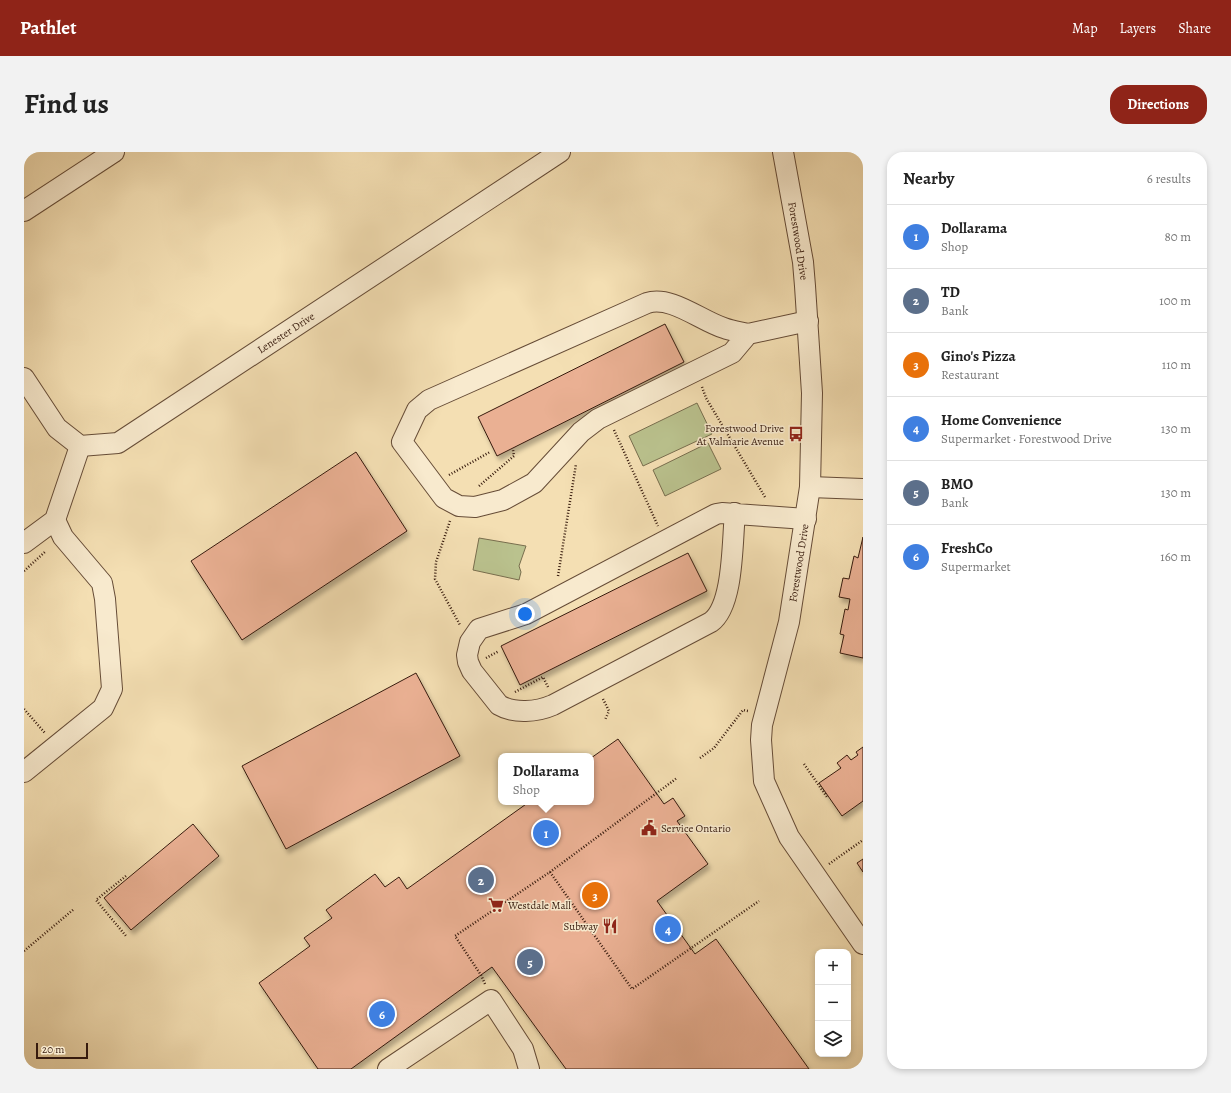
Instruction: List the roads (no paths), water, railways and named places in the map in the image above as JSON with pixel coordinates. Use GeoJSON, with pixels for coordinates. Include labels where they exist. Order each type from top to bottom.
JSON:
{"type":"FeatureCollection","features":[{"type":"Feature","properties":{"kind":"street"},"geometry":{"type":"LineString","coordinates":[[24,211],[114,152]]}},
{"type":"Feature","properties":{"kind":"street","name":"Lenester Drive"},"geometry":{"type":"LineString","coordinates":[[80,446],[118,443],[560,152]]}},
{"type":"Feature","properties":{"kind":"street","name":"Forestwood Drive"},"geometry":{"type":"LineString","coordinates":[[783,152],[803,262],[808,321],[812,393],[810,487],[789,622],[764,714],[761,740],[764,781],[789,837],[863,944]]}},
{"type":"Feature","properties":{"kind":"street"},"geometry":{"type":"LineString","coordinates":[[748,334],[732,353],[606,415],[581,432],[537,480],[503,500],[484,506],[459,506],[444,498],[402,442],[417,410],[429,400],[654,301],[668,303],[724,328],[748,334],[808,321]]}},
{"type":"Feature","properties":{"kind":"street"},"geometry":{"type":"LineString","coordinates":[[24,378],[57,428],[80,446],[55,520],[24,543]]}},
{"type":"Feature","properties":{"kind":"street"},"geometry":{"type":"LineString","coordinates":[[810,487],[863,489]]}},
{"type":"Feature","properties":{"kind":"street"},"geometry":{"type":"LineString","coordinates":[[735,514],[728,591],[724,607],[715,619],[546,708],[526,711],[508,709],[499,705],[472,671],[468,662],[468,648],[472,637],[484,627],[526,614],[716,514],[735,514],[776,516],[806,519]]}},
{"type":"Feature","properties":{"kind":"street"},"geometry":{"type":"LineString","coordinates":[[24,772],[103,708],[112,689],[105,599],[102,584],[63,537],[55,520]]}},
{"type":"Feature","properties":{"kind":"street"},"geometry":{"type":"LineString","coordinates":[[388,1069],[491,1000],[523,1049],[530,1069]]}},
{"type":"Feature","properties":{"kind":"place","name":"Forestwood Drive At Valmarie Avenue"},"geometry":{"type":"Point","coordinates":[796,434]}},
{"type":"Feature","properties":{"kind":"place","name":"Service Ontario"},"geometry":{"type":"Point","coordinates":[649,828]}},
{"type":"Feature","properties":{"kind":"place","name":"Dollarama"},"geometry":{"type":"Point","coordinates":[546,833]}},
{"type":"Feature","properties":{"kind":"place","name":"TD"},"geometry":{"type":"Point","coordinates":[481,880]}},
{"type":"Feature","properties":{"kind":"place","name":"Gino's Pizza"},"geometry":{"type":"Point","coordinates":[595,895]}},
{"type":"Feature","properties":{"kind":"place","name":"Westdale Mall"},"geometry":{"type":"Point","coordinates":[496,905]}},
{"type":"Feature","properties":{"kind":"place","name":"Subway"},"geometry":{"type":"Point","coordinates":[610,926]}},
{"type":"Feature","properties":{"kind":"place","name":"Home Convenience"},"geometry":{"type":"Point","coordinates":[668,929]}},
{"type":"Feature","properties":{"kind":"place","name":"BMO"},"geometry":{"type":"Point","coordinates":[530,962]}},
{"type":"Feature","properties":{"kind":"place","name":"FreshCo"},"geometry":{"type":"Point","coordinates":[382,1014]}}]}
